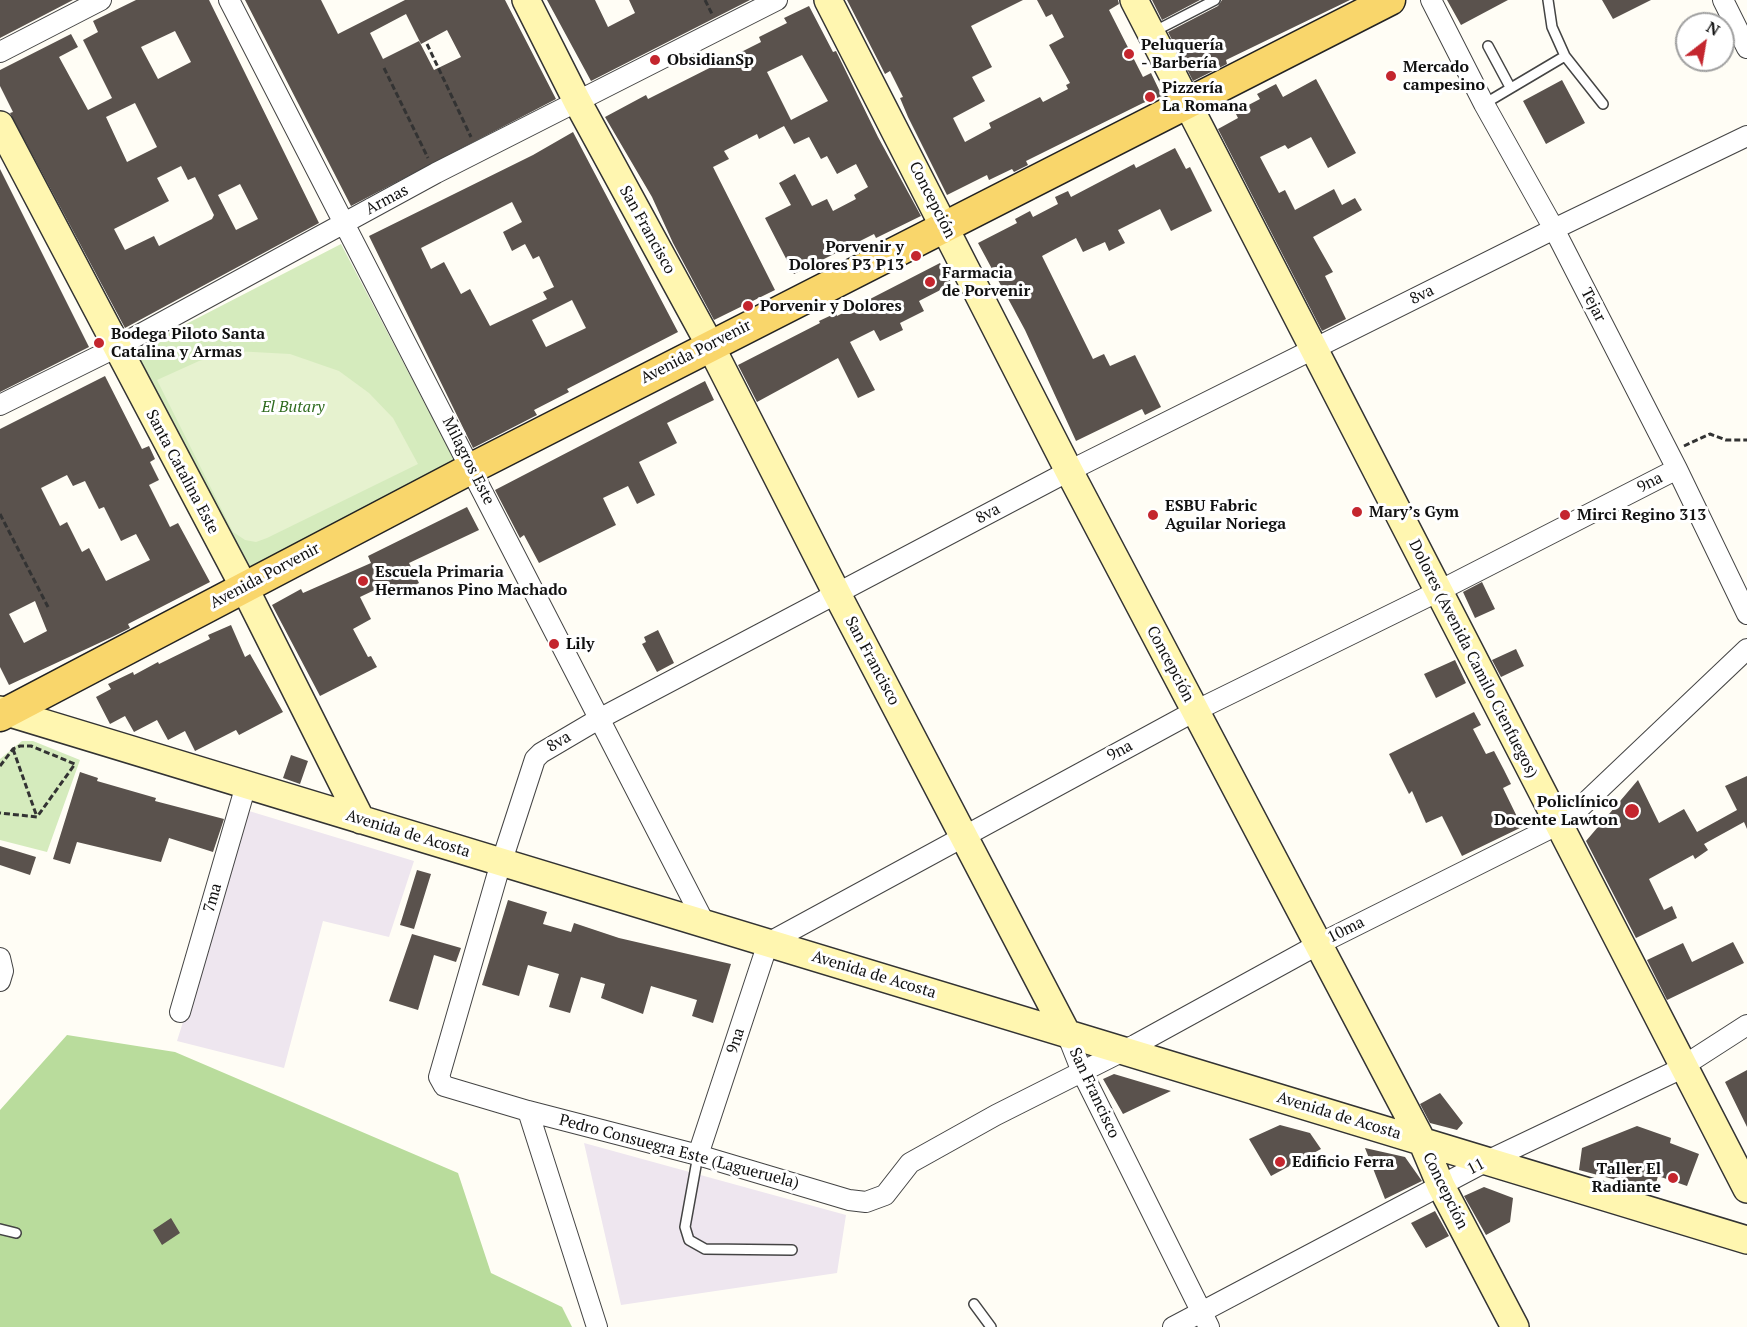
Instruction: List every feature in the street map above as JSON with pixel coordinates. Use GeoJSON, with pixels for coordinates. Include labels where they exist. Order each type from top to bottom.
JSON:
{"type":"FeatureCollection","features":[{"type":"Feature","properties":{"kind":"main road","name":"Avenida Porvenir"},"geometry":{"type":"LineString","coordinates":[[3,720],[244,587],[472,468],[1390,0]]}},
{"type":"Feature","properties":{"kind":"street"},"geometry":{"type":"LineString","coordinates":[[0,52],[101,0]]}},
{"type":"Feature","properties":{"kind":"street","name":"Milagros Este"},"geometry":{"type":"LineString","coordinates":[[228,0],[472,468],[597,720],[705,924]]}},
{"type":"Feature","properties":{"kind":"street","name":"San Francisco"},"geometry":{"type":"LineString","coordinates":[[526,0],[577,101],[710,345],[1066,1034],[1082,1072],[1205,1320]]}},
{"type":"Feature","properties":{"kind":"street","name":"Armas"},"geometry":{"type":"LineString","coordinates":[[0,405],[116,348],[436,173],[777,0]]}},
{"type":"Feature","properties":{"kind":"street","name":"Concepción"},"geometry":{"type":"LineString","coordinates":[[828,0],[1069,471],[1319,944],[1515,1327]]}},
{"type":"Feature","properties":{"kind":"street","name":"Dolores (Avenida Camilo Cienfuegos)"},"geometry":{"type":"LineString","coordinates":[[1134,0],[1437,592],[1747,1189]]}},
{"type":"Feature","properties":{"kind":"street","name":"Tejar"},"geometry":{"type":"LineString","coordinates":[[1431,0],[1484,104],[1554,229],[1673,461],[1747,614]]}},
{"type":"Feature","properties":{"kind":"street"},"geometry":{"type":"LineString","coordinates":[[1723,0],[1747,48]]}},
{"type":"Feature","properties":{"kind":"street","name":"Santa Catalina Este"},"geometry":{"type":"LineString","coordinates":[[0,124],[116,348],[244,587],[361,820]]}},
{"type":"Feature","properties":{"kind":"street","name":"8va"},"geometry":{"type":"LineString","coordinates":[[439,1077],[501,862],[536,759],[541,753],[597,720],[1069,471],[1554,229],[1747,136]]}},
{"type":"Feature","properties":{"kind":"street","name":"9na"},"geometry":{"type":"LineString","coordinates":[[698,1155],[768,944],[963,835],[1195,711],[1437,592],[1673,461]]}},
{"type":"Feature","properties":{"kind":"street","name":"10ma"},"geometry":{"type":"LineString","coordinates":[[910,1163],[1120,1050],[1135,1045],[1319,944],[1567,820],[1747,649]]}},
{"type":"Feature","properties":{"kind":"street","name":"Avenida de Acosta"},"geometry":{"type":"LineString","coordinates":[[3,720],[246,785],[1747,1240]]}},
{"type":"Feature","properties":{"kind":"street","name":"7ma"},"geometry":{"type":"LineString","coordinates":[[180,1012],[246,785]]}},
{"type":"Feature","properties":{"kind":"street"},"geometry":{"type":"LineString","coordinates":[[0,958],[3,971],[0,981]]}},
{"type":"Feature","properties":{"kind":"street","name":"11"},"geometry":{"type":"LineString","coordinates":[[1173,1327],[1205,1320],[1486,1161],[1685,1066],[1747,1025]]}},
{"type":"Feature","properties":{"kind":"street","name":"Pedro Consuegra Este (Lagueruela)"},"geometry":{"type":"LineString","coordinates":[[439,1077],[444,1086],[528,1111],[698,1155],[849,1200],[867,1202],[885,1195],[910,1163]]}},
{"type":"Feature","properties":{"kind":"street"},"geometry":{"type":"LineString","coordinates":[[528,1111],[597,1327]]}},
{"type":"Feature","properties":{"kind":"lane"},"geometry":{"type":"LineString","coordinates":[[1151,33],[1215,0]]}},
{"type":"Feature","properties":{"kind":"lane"},"geometry":{"type":"LineString","coordinates":[[1548,0],[1552,27],[1565,56],[1602,104]]}},
{"type":"Feature","properties":{"kind":"lane"},"geometry":{"type":"LineString","coordinates":[[1488,46],[1510,87]]}},
{"type":"Feature","properties":{"kind":"lane"},"geometry":{"type":"LineString","coordinates":[[1484,104],[1565,56]]}},
{"type":"Feature","properties":{"kind":"lane"},"geometry":{"type":"LineString","coordinates":[[698,1155],[686,1227],[689,1240],[705,1249],[792,1251]]}},
{"type":"Feature","properties":{"kind":"lane"},"geometry":{"type":"LineString","coordinates":[[0,1229],[16,1233]]}},
{"type":"Feature","properties":{"kind":"lane"},"geometry":{"type":"LineString","coordinates":[[974,1304],[991,1327]]}},
{"type":"Feature","properties":{"kind":"path"},"geometry":{"type":"LineString","coordinates":[[427,44],[478,152]]}},
{"type":"Feature","properties":{"kind":"path"},"geometry":{"type":"LineString","coordinates":[[384,68],[436,173]]}},
{"type":"Feature","properties":{"kind":"path"},"geometry":{"type":"LineString","coordinates":[[1673,461],[1710,434],[1726,440],[1747,440]]}},
{"type":"Feature","properties":{"kind":"path"},"geometry":{"type":"LineString","coordinates":[[0,514],[48,607]]}},
{"type":"Feature","properties":{"kind":"path"},"geometry":{"type":"LineString","coordinates":[[0,766],[3,720]]}},
{"type":"Feature","properties":{"kind":"path"},"geometry":{"type":"LineString","coordinates":[[3,720],[37,817]]}},
{"type":"Feature","properties":{"kind":"path"},"geometry":{"type":"LineString","coordinates":[[3,720],[21,746],[31,746],[75,764],[37,817]]}},
{"type":"Feature","properties":{"kind":"path"},"geometry":{"type":"LineString","coordinates":[[0,813],[37,817]]}},
{"type":"Feature","properties":{"kind":"shaded area"},"geometry":{"type":"Polygon","coordinates":[[[249,811],[414,861],[389,937],[323,921],[284,1068],[177,1041],[249,811]]]}},
{"type":"Feature","properties":{"kind":"shaded area"},"geometry":{"type":"Polygon","coordinates":[[[584,1143],[846,1215],[837,1273],[621,1305],[584,1143]]]}},
{"type":"Feature","properties":{"kind":"green space","name":"El Butary"},"geometry":{"type":"Polygon","coordinates":[[[341,244],[455,461],[245,570],[130,353],[341,244]]]}},
{"type":"Feature","properties":{"kind":"green space"},"geometry":{"type":"Polygon","coordinates":[[[235,351],[290,354],[339,371],[369,393],[393,418],[418,464],[267,538],[256,542],[245,540],[233,532],[157,380],[199,361],[235,351]]]}},
{"type":"Feature","properties":{"kind":"green space"},"geometry":{"type":"Polygon","coordinates":[[[22,741],[33,741],[80,760],[47,852],[0,840],[0,759],[22,741]]]}},
{"type":"Feature","properties":{"kind":"green space"},"geometry":{"type":"Polygon","coordinates":[[[67,1035],[175,1052],[458,1173],[491,1273],[562,1307],[572,1327],[0,1327],[0,1110],[67,1035]]]}},
{"type":"Feature","properties":{"kind":"building"},"geometry":{"type":"Polygon","coordinates":[[[0,0],[73,0],[0,38],[0,0]]]}},
{"type":"Feature","properties":{"kind":"building"},"geometry":{"type":"Polygon","coordinates":[[[136,0],[209,0],[319,223],[125,328],[10,113],[13,112],[0,86],[0,70],[71,34],[78,47],[59,57],[88,110],[112,98],[83,40],[98,32],[93,21],[136,0]],[[175,31],[141,47],[158,79],[191,62],[175,31]],[[135,103],[106,117],[127,162],[157,147],[135,103]],[[181,166],[157,178],[169,201],[114,229],[125,250],[154,236],[159,246],[212,219],[214,215],[195,177],[188,180],[181,166]],[[240,184],[218,195],[236,230],[258,219],[240,184]]]}},
{"type":"Feature","properties":{"kind":"building"},"geometry":{"type":"Polygon","coordinates":[[[245,0],[321,0],[338,34],[405,0],[505,0],[556,99],[351,206],[245,0]],[[406,14],[370,33],[383,59],[419,41],[434,70],[461,57],[447,30],[421,44],[406,14]]]}},
{"type":"Feature","properties":{"kind":"building"},"geometry":{"type":"Polygon","coordinates":[[[547,0],[595,0],[608,27],[635,13],[629,0],[750,0],[591,81],[547,0]]]}},
{"type":"Feature","properties":{"kind":"building"},"geometry":{"type":"Polygon","coordinates":[[[847,0],[1023,0],[971,26],[992,67],[972,77],[985,101],[953,118],[965,142],[991,128],[989,123],[1040,97],[1043,102],[1068,89],[1066,85],[1070,83],[1049,45],[1064,37],[1052,14],[1046,17],[1037,0],[1118,0],[1119,4],[1109,10],[1143,77],[1151,73],[1162,96],[1143,103],[1026,161],[1028,165],[1014,172],[1012,169],[989,180],[987,175],[947,195],[908,117],[900,98],[903,97],[890,71],[885,74],[847,0]]]}},
{"type":"Feature","properties":{"kind":"building"},"geometry":{"type":"Polygon","coordinates":[[[1152,0],[1200,0],[1162,20],[1152,0]]]}},
{"type":"Feature","properties":{"kind":"building"},"geometry":{"type":"Polygon","coordinates":[[[1222,0],[1350,0],[1226,60],[1227,64],[1193,81],[1168,32],[1218,6],[1222,0]]]}},
{"type":"Feature","properties":{"kind":"building"},"geometry":{"type":"Polygon","coordinates":[[[1447,0],[1508,0],[1461,25],[1447,0]]]}},
{"type":"Feature","properties":{"kind":"building"},"geometry":{"type":"Polygon","coordinates":[[[1602,0],[1651,0],[1613,19],[1602,0]]]}},
{"type":"Feature","properties":{"kind":"building"},"geometry":{"type":"Polygon","coordinates":[[[809,6],[833,52],[836,51],[878,137],[921,216],[876,238],[874,234],[794,274],[765,218],[791,205],[779,183],[795,174],[812,206],[827,199],[833,211],[856,199],[854,195],[868,187],[856,164],[837,174],[827,156],[821,159],[809,137],[794,144],[784,126],[759,139],[757,134],[724,151],[729,159],[713,167],[775,290],[714,320],[673,243],[652,197],[605,117],[646,95],[648,99],[761,42],[759,37],[787,23],[784,18],[809,6]],[[802,55],[767,72],[791,120],[828,101],[802,55]]]}},
{"type":"Feature","properties":{"kind":"building"},"geometry":{"type":"Polygon","coordinates":[[[1316,79],[1356,153],[1328,168],[1311,137],[1288,149],[1285,145],[1260,157],[1279,193],[1285,190],[1295,210],[1334,189],[1342,205],[1355,198],[1362,210],[1313,237],[1333,272],[1325,276],[1346,319],[1322,331],[1218,129],[1238,118],[1235,112],[1260,99],[1257,94],[1276,84],[1283,97],[1316,79]]]}},
{"type":"Feature","properties":{"kind":"building"},"geometry":{"type":"Polygon","coordinates":[[[1562,80],[1585,123],[1546,144],[1523,101],[1562,80]]]}},
{"type":"Feature","properties":{"kind":"building"},"geometry":{"type":"Polygon","coordinates":[[[573,132],[678,332],[567,389],[569,392],[534,410],[537,415],[473,448],[369,236],[533,155],[573,132]],[[512,202],[421,248],[431,269],[444,262],[461,294],[470,289],[490,326],[547,299],[543,292],[554,287],[539,256],[533,259],[525,244],[512,251],[503,232],[522,222],[512,202]],[[572,300],[532,320],[546,347],[586,328],[572,300]]]}},
{"type":"Feature","properties":{"kind":"building"},"geometry":{"type":"Polygon","coordinates":[[[1175,148],[1186,169],[1190,167],[1212,211],[1171,231],[1160,209],[1118,230],[1125,243],[1109,251],[1105,242],[1083,252],[1076,238],[1042,256],[1093,359],[1104,354],[1110,366],[1135,355],[1161,407],[1145,415],[1142,409],[1076,441],[1025,330],[978,243],[1017,223],[1015,219],[1030,211],[1033,217],[1058,204],[1055,197],[1068,191],[1071,197],[1134,164],[1136,168],[1175,148]]]}},
{"type":"Feature","properties":{"kind":"building"},"geometry":{"type":"Polygon","coordinates":[[[0,169],[89,347],[0,392],[0,169]]]}},
{"type":"Feature","properties":{"kind":"building"},"geometry":{"type":"Polygon","coordinates":[[[940,263],[952,284],[919,301],[924,311],[900,323],[903,330],[880,341],[874,330],[850,342],[875,390],[858,398],[838,358],[757,402],[738,365],[820,323],[819,321],[836,313],[837,316],[940,263]]]}},
{"type":"Feature","properties":{"kind":"building"},"geometry":{"type":"Polygon","coordinates":[[[105,376],[142,449],[149,446],[155,459],[150,462],[159,480],[149,485],[170,527],[178,523],[210,582],[128,624],[130,628],[9,685],[0,667],[0,429],[105,376]],[[67,475],[41,488],[60,526],[67,522],[82,552],[89,548],[106,581],[150,560],[136,534],[121,541],[104,507],[99,509],[85,481],[73,486],[67,475]],[[35,601],[9,614],[24,643],[47,631],[35,601]]]}},
{"type":"Feature","properties":{"kind":"building"},"geometry":{"type":"Polygon","coordinates":[[[705,381],[714,400],[667,423],[677,443],[639,462],[655,495],[637,504],[628,486],[603,498],[616,525],[539,563],[524,535],[520,538],[495,490],[705,381]]]}},
{"type":"Feature","properties":{"kind":"building"},"geometry":{"type":"Polygon","coordinates":[[[467,507],[479,530],[409,563],[419,583],[389,598],[383,586],[360,597],[371,619],[353,629],[368,657],[371,656],[377,667],[320,696],[272,605],[301,589],[303,593],[371,563],[368,556],[467,507]]]}},
{"type":"Feature","properties":{"kind":"building"},"geometry":{"type":"Polygon","coordinates":[[[1482,582],[1495,609],[1475,618],[1463,592],[1482,582]]]}},
{"type":"Feature","properties":{"kind":"building"},"geometry":{"type":"Polygon","coordinates":[[[231,625],[245,657],[250,654],[283,712],[239,735],[236,730],[195,751],[185,731],[168,740],[157,720],[134,732],[125,716],[110,724],[96,697],[111,689],[108,684],[133,672],[134,675],[158,662],[159,664],[210,639],[208,635],[231,625]]]}},
{"type":"Feature","properties":{"kind":"building"},"geometry":{"type":"Polygon","coordinates":[[[658,630],[674,663],[657,672],[642,644],[646,642],[644,637],[658,630]]]}},
{"type":"Feature","properties":{"kind":"building"},"geometry":{"type":"Polygon","coordinates":[[[1516,649],[1524,666],[1501,677],[1492,660],[1516,649]]]}},
{"type":"Feature","properties":{"kind":"building"},"geometry":{"type":"Polygon","coordinates":[[[1455,660],[1466,683],[1436,698],[1424,674],[1455,660]]]}},
{"type":"Feature","properties":{"kind":"building"},"geometry":{"type":"Polygon","coordinates":[[[1474,712],[1481,725],[1473,729],[1486,754],[1494,751],[1511,784],[1503,788],[1522,827],[1462,856],[1442,816],[1426,823],[1412,791],[1409,794],[1389,754],[1474,712]]]}},
{"type":"Feature","properties":{"kind":"building"},"geometry":{"type":"Polygon","coordinates":[[[291,755],[308,761],[300,784],[283,778],[291,755]]]}},
{"type":"Feature","properties":{"kind":"building"},"geometry":{"type":"Polygon","coordinates":[[[80,772],[98,778],[97,781],[156,798],[155,801],[224,819],[213,852],[169,838],[161,862],[77,842],[70,864],[53,859],[80,772]]]}},
{"type":"Feature","properties":{"kind":"building"},"geometry":{"type":"Polygon","coordinates":[[[1747,776],[1747,829],[1744,822],[1704,844],[1708,850],[1695,859],[1693,855],[1649,879],[1664,910],[1672,906],[1677,918],[1636,938],[1586,841],[1638,780],[1659,823],[1684,809],[1697,832],[1737,810],[1725,786],[1747,776]]]}},
{"type":"Feature","properties":{"kind":"building"},"geometry":{"type":"Polygon","coordinates":[[[0,846],[36,857],[30,875],[0,865],[0,846]]]}},
{"type":"Feature","properties":{"kind":"building"},"geometry":{"type":"Polygon","coordinates":[[[417,870],[431,874],[414,929],[400,925],[417,870]]]}},
{"type":"Feature","properties":{"kind":"building"},"geometry":{"type":"Polygon","coordinates":[[[508,900],[547,912],[543,924],[571,932],[574,923],[619,938],[731,964],[713,1023],[692,1016],[697,1000],[651,986],[643,1014],[601,998],[605,984],[581,977],[570,1013],[549,1007],[559,974],[528,965],[519,996],[482,985],[508,900]]]}},
{"type":"Feature","properties":{"kind":"building"},"geometry":{"type":"Polygon","coordinates":[[[412,934],[461,948],[456,962],[434,955],[418,1010],[389,1001],[412,934]]]}},
{"type":"Feature","properties":{"kind":"building"},"geometry":{"type":"Polygon","coordinates":[[[1733,942],[1744,963],[1667,1000],[1647,960],[1683,943],[1692,962],[1733,942]]]}},
{"type":"Feature","properties":{"kind":"building"},"geometry":{"type":"Polygon","coordinates":[[[1747,1070],[1747,1127],[1725,1082],[1747,1070]]]}},
{"type":"Feature","properties":{"kind":"building"},"geometry":{"type":"Polygon","coordinates":[[[1114,1074],[1171,1091],[1123,1114],[1103,1079],[1114,1074]]]}},
{"type":"Feature","properties":{"kind":"building"},"geometry":{"type":"Polygon","coordinates":[[[1440,1093],[1463,1123],[1457,1130],[1430,1123],[1420,1104],[1440,1093]]]}},
{"type":"Feature","properties":{"kind":"building","name":"Edificio Ferra"},"geometry":{"type":"Polygon","coordinates":[[[1280,1125],[1310,1133],[1321,1149],[1271,1176],[1249,1139],[1280,1125]]]}},
{"type":"Feature","properties":{"kind":"building"},"geometry":{"type":"Polygon","coordinates":[[[1637,1126],[1671,1138],[1670,1143],[1699,1154],[1687,1186],[1658,1176],[1654,1190],[1579,1170],[1582,1148],[1637,1126]]]}},
{"type":"Feature","properties":{"kind":"building"},"geometry":{"type":"Polygon","coordinates":[[[1365,1148],[1405,1157],[1422,1181],[1385,1199],[1365,1148]]]}},
{"type":"Feature","properties":{"kind":"building"},"geometry":{"type":"Polygon","coordinates":[[[1484,1187],[1513,1198],[1510,1222],[1486,1235],[1464,1196],[1484,1187]]]}},
{"type":"Feature","properties":{"kind":"building"},"geometry":{"type":"Polygon","coordinates":[[[1435,1211],[1449,1236],[1426,1248],[1411,1223],[1435,1211]]]}},
{"type":"Feature","properties":{"kind":"building"},"geometry":{"type":"Polygon","coordinates":[[[171,1218],[180,1233],[162,1245],[153,1230],[171,1218]]]}},
{"type":"Feature","properties":{"kind":"place","name":"Peluquería - Barbería"},"geometry":{"type":"Point","coordinates":[1129,54]}},
{"type":"Feature","properties":{"kind":"place","name":"ObsidianSp"},"geometry":{"type":"Point","coordinates":[655,60]}},
{"type":"Feature","properties":{"kind":"place","name":"Mercado campesino"},"geometry":{"type":"Point","coordinates":[1391,76]}},
{"type":"Feature","properties":{"kind":"place","name":"Pizzería La Romana"},"geometry":{"type":"Point","coordinates":[1150,97]}},
{"type":"Feature","properties":{"kind":"place","name":"Porvenir y Dolores P3 P13"},"geometry":{"type":"Point","coordinates":[916,256]}},
{"type":"Feature","properties":{"kind":"place","name":"Farmacia de Porvenir"},"geometry":{"type":"Point","coordinates":[930,282]}},
{"type":"Feature","properties":{"kind":"place","name":"Porvenir y Dolores"},"geometry":{"type":"Point","coordinates":[748,306]}},
{"type":"Feature","properties":{"kind":"place","name":"Bodega Piloto Santa Catalina y Armas"},"geometry":{"type":"Point","coordinates":[99,343]}},
{"type":"Feature","properties":{"kind":"place","name":"Mary’s Gym"},"geometry":{"type":"Point","coordinates":[1357,512]}},
{"type":"Feature","properties":{"kind":"place","name":"ESBU Fabric Aguilar Noriega"},"geometry":{"type":"Point","coordinates":[1153,515]}},
{"type":"Feature","properties":{"kind":"place","name":"Mirci Regino 313"},"geometry":{"type":"Point","coordinates":[1565,515]}},
{"type":"Feature","properties":{"kind":"place","name":"Escuela Primaria Hermanos Pino Machado"},"geometry":{"type":"Point","coordinates":[363,581]}},
{"type":"Feature","properties":{"kind":"place","name":"Lily"},"geometry":{"type":"Point","coordinates":[554,644]}},
{"type":"Feature","properties":{"kind":"place","name":"Policlínico Docente Lawton"},"geometry":{"type":"Point","coordinates":[1632,811]}},
{"type":"Feature","properties":{"kind":"place","name":"Edificio Ferra"},"geometry":{"type":"Point","coordinates":[1280,1162]}},
{"type":"Feature","properties":{"kind":"place","name":"Taller El Radiante"},"geometry":{"type":"Point","coordinates":[1673,1178]}}]}
